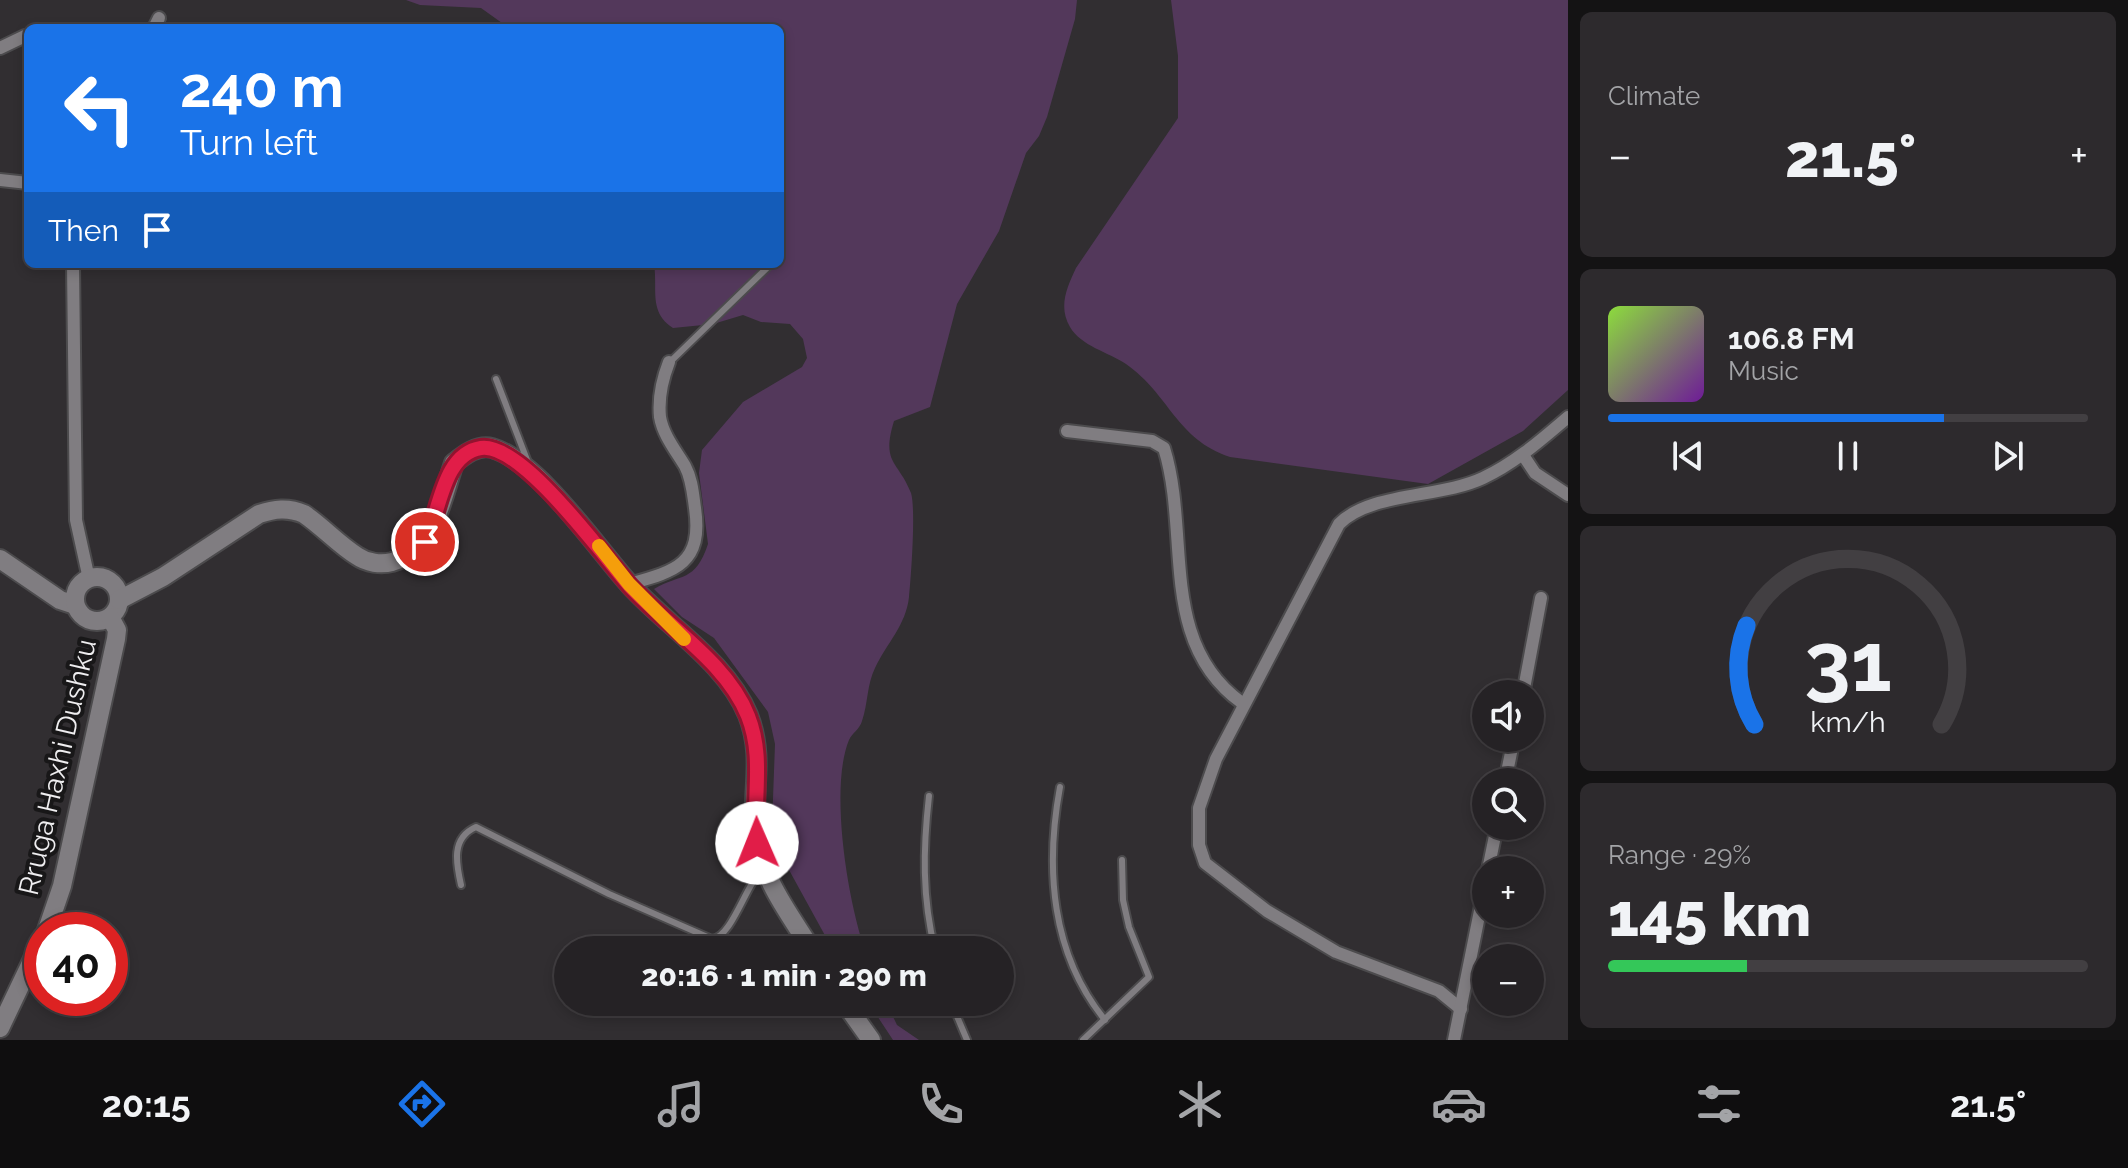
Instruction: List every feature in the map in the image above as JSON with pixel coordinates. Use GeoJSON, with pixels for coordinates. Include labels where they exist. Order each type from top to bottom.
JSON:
{"type":"FeatureCollection","features":[{"type":"Feature","properties":{"kind":"street"},"geometry":{"type":"LineString","coordinates":[[0,48],[24,36]]}},
{"type":"Feature","properties":{"kind":"street"},"geometry":{"type":"LineString","coordinates":[[0,180],[24,183]]}},
{"type":"Feature","properties":{"kind":"street"},"geometry":{"type":"LineString","coordinates":[[73,268],[76,520],[89,579]]}},
{"type":"Feature","properties":{"kind":"street"},"geometry":{"type":"LineString","coordinates":[[629,584],[682,565],[693,552],[699,534],[687,470],[660,420],[661,382],[669,362]]}},
{"type":"Feature","properties":{"kind":"street"},"geometry":{"type":"LineString","coordinates":[[1461,1009],[1439,991],[1336,952],[1267,911],[1205,863],[1199,845],[1199,808],[1216,759],[1242,703],[1339,524],[1364,505],[1410,499],[1481,479],[1523,455],[1568,417]]}},
{"type":"Feature","properties":{"kind":"street"},"geometry":{"type":"LineString","coordinates":[[1067,431],[1152,441],[1164,448],[1189,626],[1212,677],[1242,703]]}},
{"type":"Feature","properties":{"kind":"street"},"geometry":{"type":"LineString","coordinates":[[0,559],[60,600],[75,605],[89,620],[110,617],[119,600],[163,577],[259,514],[271,510],[294,510],[304,514],[357,557],[386,564],[407,557],[425,542],[454,463],[480,448],[493,448],[531,476],[580,522],[629,584],[727,680],[748,715],[758,754],[754,820],[764,868],[804,936]]}},
{"type":"Feature","properties":{"kind":"street"},"geometry":{"type":"LineString","coordinates":[[1523,455],[1535,473],[1568,495]]}},
{"type":"Feature","properties":{"kind":"street"},"geometry":{"type":"LineString","coordinates":[[75,605],[79,586],[89,579],[107,580],[116,588],[119,600]]}},
{"type":"Feature","properties":{"kind":"street"},"geometry":{"type":"LineString","coordinates":[[1526,680],[1541,598]]}},
{"type":"Feature","properties":{"kind":"street","name":"Rruga Haxhi Dushku"},"geometry":{"type":"LineString","coordinates":[[53,912],[62,886],[116,639],[117,630],[110,617]]}},
{"type":"Feature","properties":{"kind":"street"},"geometry":{"type":"LineString","coordinates":[[1454,1040],[1477,928]]}},
{"type":"Feature","properties":{"kind":"street","name":"Rruga Haxhi Dushku"},"geometry":{"type":"LineString","coordinates":[[0,1028],[24,978]]}},
{"type":"Feature","properties":{"kind":"street"},"geometry":{"type":"LineString","coordinates":[[854,1016],[871,1040]]}},
{"type":"Feature","properties":{"kind":"lane"},"geometry":{"type":"LineString","coordinates":[[669,362],[767,268]]}},
{"type":"Feature","properties":{"kind":"lane"},"geometry":{"type":"LineString","coordinates":[[496,379],[522,440],[531,476]]}},
{"type":"Feature","properties":{"kind":"lane"},"geometry":{"type":"LineString","coordinates":[[1060,787],[1052,839],[1056,907],[1073,971],[1088,999],[1105,1020]]}},
{"type":"Feature","properties":{"kind":"lane"},"geometry":{"type":"LineString","coordinates":[[929,796],[922,856],[924,893],[932,936]]}},
{"type":"Feature","properties":{"kind":"lane"},"geometry":{"type":"LineString","coordinates":[[461,885],[457,845],[461,836],[476,827],[609,894],[712,939],[725,933],[753,878],[764,868]]}},
{"type":"Feature","properties":{"kind":"lane"},"geometry":{"type":"LineString","coordinates":[[1083,1040],[1149,977],[1129,927],[1123,900],[1122,860]]}},
{"type":"Feature","properties":{"kind":"lane"},"geometry":{"type":"LineString","coordinates":[[957,1016],[967,1040]]}},
{"type":"Feature","properties":{"kind":"shaded area"},"geometry":{"type":"Polygon","coordinates":[[[406,0],[1077,0],[1075,19],[1047,117],[1039,136],[1026,153],[999,231],[957,304],[930,407],[894,421],[890,435],[890,454],[911,493],[913,544],[907,607],[872,674],[862,721],[849,740],[843,761],[843,845],[861,936],[825,936],[783,859],[772,826],[775,744],[768,712],[714,638],[682,617],[654,589],[692,571],[708,544],[699,473],[702,450],[743,402],[802,367],[807,358],[803,339],[790,324],[761,322],[743,315],[713,324],[673,328],[660,315],[656,299],[654,268],[784,268],[784,24],[503,24],[481,8],[420,5],[406,0]]]}},
{"type":"Feature","properties":{"kind":"shaded area"},"geometry":{"type":"Polygon","coordinates":[[[1171,0],[1568,0],[1568,390],[1523,431],[1428,484],[1230,457],[1197,439],[1141,376],[1126,364],[1075,334],[1066,320],[1064,305],[1076,268],[1178,118],[1178,56],[1171,0]]]}},
{"type":"Feature","properties":{"kind":"shaded area"},"geometry":{"type":"Polygon","coordinates":[[[877,1016],[893,1016],[897,1025],[919,1040],[893,1040],[877,1016]]]}},
{"type":"Feature","properties":{"kind":"slow traffic"},"geometry":{"type":"LineString","coordinates":[[599,546],[629,584],[684,639]]}},
{"type":"Feature","properties":{"kind":"route"},"geometry":{"type":"LineString","coordinates":[[425,542],[454,463],[465,454],[480,448],[493,448],[548,490],[580,522],[629,584],[727,680],[738,696],[748,715],[758,754],[754,820],[757,843]]}}]}
